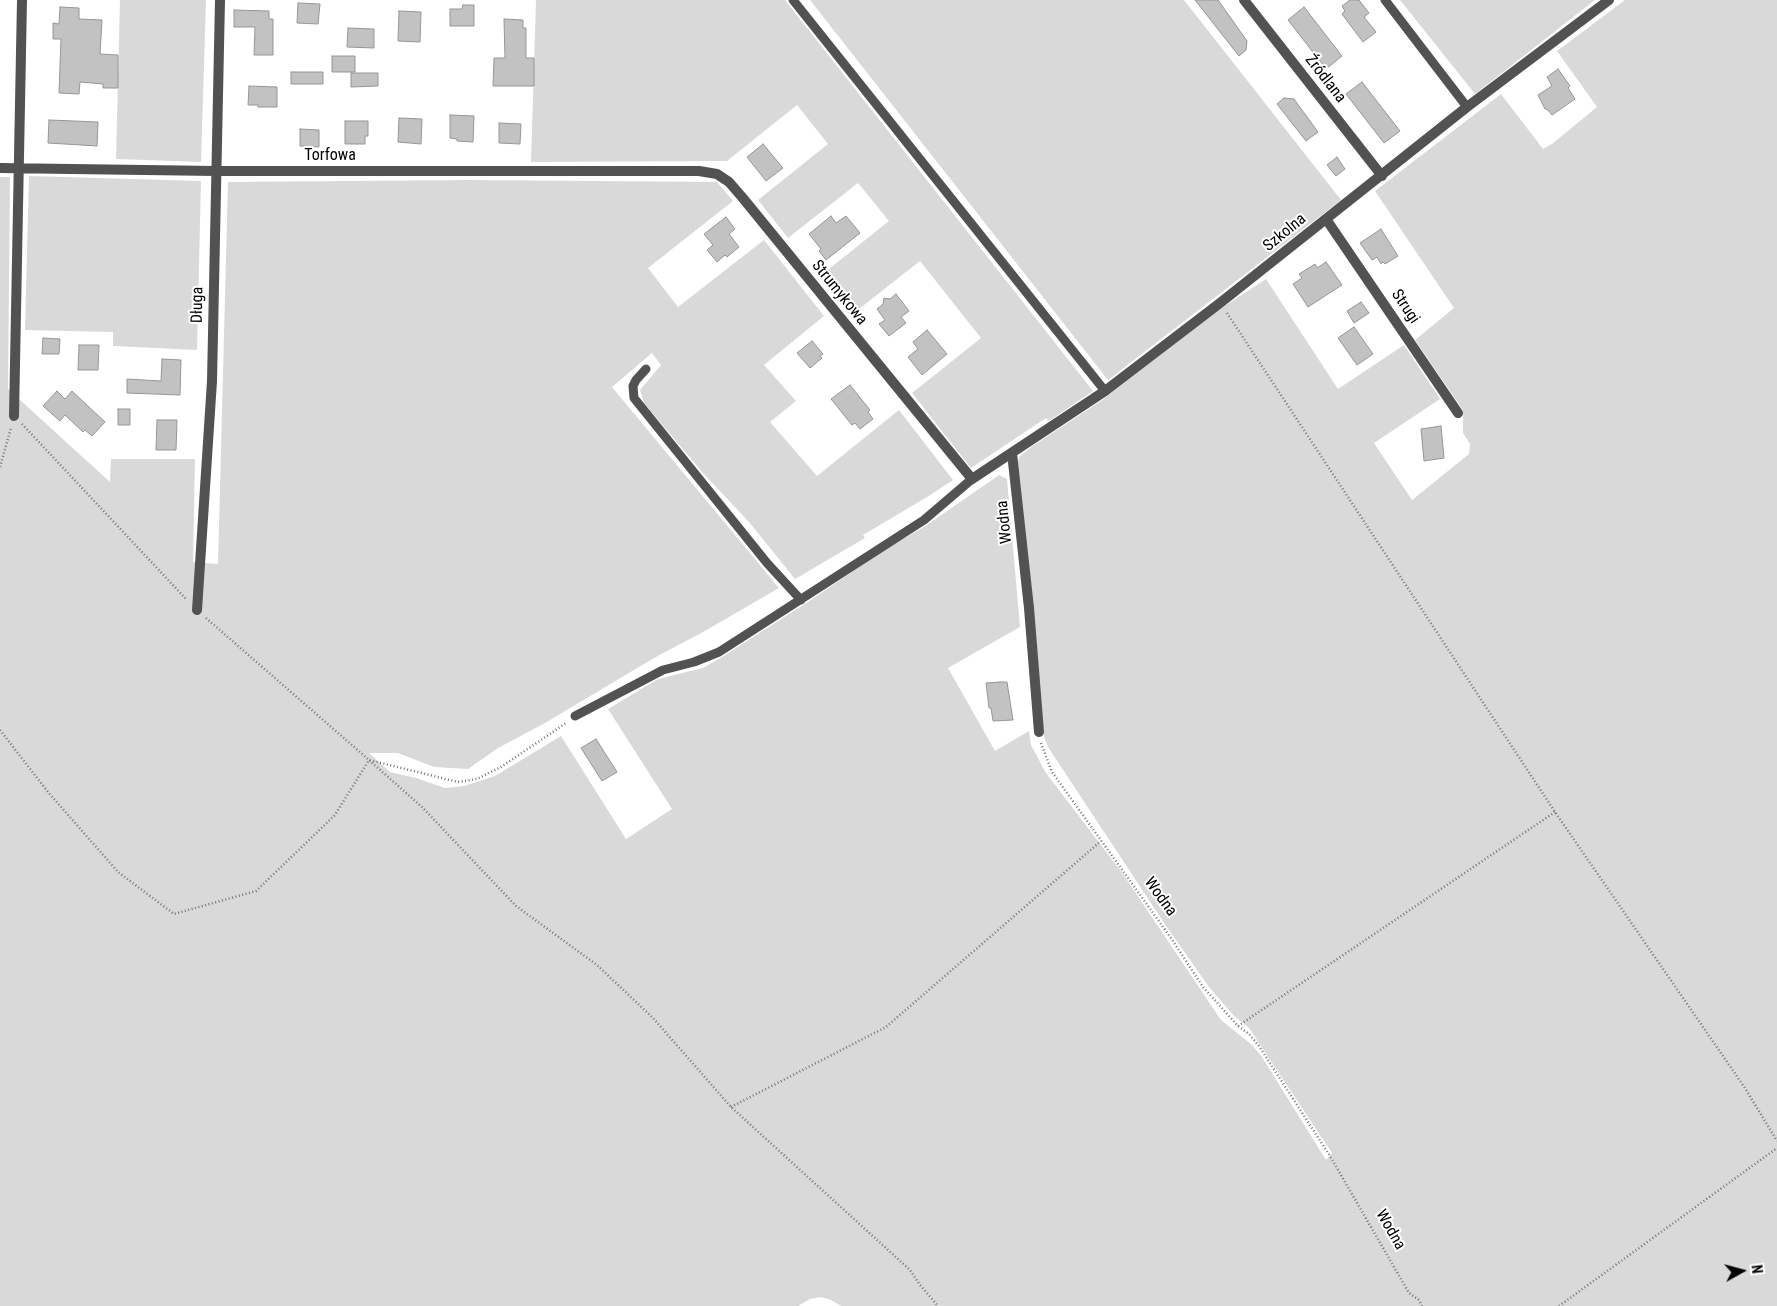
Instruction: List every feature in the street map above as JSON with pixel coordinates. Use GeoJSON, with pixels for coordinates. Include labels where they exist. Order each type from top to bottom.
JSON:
{"type":"FeatureCollection","features":[{"type":"Feature","properties":{"kind":"street"},"geometry":{"type":"LineString","coordinates":[[14,416],[22,0]]}},
{"type":"Feature","properties":{"kind":"street","name":"Długa"},"geometry":{"type":"LineString","coordinates":[[197,610],[212,381],[220,0]]}},
{"type":"Feature","properties":{"kind":"street","name":"Źródlana"},"geometry":{"type":"LineString","coordinates":[[1244,0],[1382,176]]}},
{"type":"Feature","properties":{"kind":"street","name":"Szkolna"},"geometry":{"type":"LineString","coordinates":[[972,479],[1105,391],[1382,176],[1467,107],[1609,0]]}},
{"type":"Feature","properties":{"kind":"street","name":"Torfowa"},"geometry":{"type":"LineString","coordinates":[[0,168],[216,171],[660,170]]}},
{"type":"Feature","properties":{"kind":"street","name":"Strumykowa"},"geometry":{"type":"LineString","coordinates":[[660,170],[699,171],[718,174],[729,182],[972,479]]}},
{"type":"Feature","properties":{"kind":"street","name":"Strugi"},"geometry":{"type":"LineString","coordinates":[[1326,219],[1458,413]]}},
{"type":"Feature","properties":{"kind":"street","name":"Wodna"},"geometry":{"type":"LineString","coordinates":[[1012,453],[1029,608],[1038,732]]}},
{"type":"Feature","properties":{"kind":"lane"},"geometry":{"type":"LineString","coordinates":[[793,0],[1105,391]]}},
{"type":"Feature","properties":{"kind":"lane"},"geometry":{"type":"LineString","coordinates":[[1385,0],[1467,107]]}},
{"type":"Feature","properties":{"kind":"lane"},"geometry":{"type":"LineString","coordinates":[[646,369],[633,386],[634,398],[767,563],[801,600]]}},
{"type":"Feature","properties":{"kind":"lane"},"geometry":{"type":"LineString","coordinates":[[575,716],[663,670],[694,662],[720,652],[924,520],[972,479]]}},
{"type":"Feature","properties":{"kind":"path"},"geometry":{"type":"LineString","coordinates":[[1220,303],[1555,812],[1744,1088],[1777,1141]]}},
{"type":"Feature","properties":{"kind":"path"},"geometry":{"type":"LineString","coordinates":[[0,467],[14,416]]}},
{"type":"Feature","properties":{"kind":"path"},"geometry":{"type":"LineString","coordinates":[[14,416],[197,610],[422,808],[516,906],[597,965],[653,1018],[731,1107],[910,1270],[938,1306]]}},
{"type":"Feature","properties":{"kind":"path"},"geometry":{"type":"LineString","coordinates":[[369,760],[458,782],[477,779],[502,767],[575,716]]}},
{"type":"Feature","properties":{"kind":"path"},"geometry":{"type":"LineString","coordinates":[[0,730],[48,792],[118,872],[174,914],[256,891],[335,815],[369,760]]}},
{"type":"Feature","properties":{"kind":"path","name":"Wodna"},"geometry":{"type":"LineString","coordinates":[[1038,732],[1042,750],[1052,772],[1171,938],[1203,987],[1259,1046],[1330,1156],[1409,1293],[1419,1300],[1422,1306]]}},
{"type":"Feature","properties":{"kind":"path"},"geometry":{"type":"LineString","coordinates":[[1238,1026],[1555,812]]}},
{"type":"Feature","properties":{"kind":"path"},"geometry":{"type":"LineString","coordinates":[[731,1107],[886,1027],[1101,841]]}},
{"type":"Feature","properties":{"kind":"path"},"geometry":{"type":"LineString","coordinates":[[1559,1306],[1777,1148]]}},
{"type":"Feature","properties":{"kind":"shaded area"},"geometry":{"type":"Polygon","coordinates":[[[120,0],[206,0],[201,162],[116,159],[120,0]]]}},
{"type":"Feature","properties":{"kind":"shaded area"},"geometry":{"type":"Polygon","coordinates":[[[536,0],[785,0],[1093,391],[1049,421],[1046,418],[971,468],[912,393],[981,338],[920,261],[850,316],[819,277],[889,221],[858,183],[788,238],[758,200],[828,144],[797,105],[727,161],[531,162],[536,0]]]}},
{"type":"Feature","properties":{"kind":"shaded area"},"geometry":{"type":"Polygon","coordinates":[[[810,0],[1184,0],[1341,200],[1108,380],[810,0]]]}},
{"type":"Feature","properties":{"kind":"shaded area"},"geometry":{"type":"Polygon","coordinates":[[[1400,0],[1595,0],[1475,94],[1400,0]]]}},
{"type":"Feature","properties":{"kind":"shaded area"},"geometry":{"type":"Polygon","coordinates":[[[1625,0],[1777,0],[1777,1306],[841,1306],[821,1297],[810,1299],[798,1306],[0,1306],[0,177],[10,177],[8,389],[110,482],[111,459],[195,459],[193,562],[218,564],[228,182],[469,180],[717,182],[733,201],[648,268],[678,307],[764,240],[824,316],[764,365],[796,401],[770,422],[817,476],[899,410],[953,480],[863,535],[865,538],[795,579],[749,522],[702,472],[644,403],[640,390],[661,365],[652,353],[612,387],[779,588],[654,658],[545,723],[498,748],[468,769],[434,767],[398,753],[369,753],[390,772],[416,778],[445,788],[464,786],[495,776],[561,736],[626,839],[672,809],[608,709],[658,679],[703,668],[722,657],[808,602],[887,548],[924,527],[999,475],[1007,479],[1020,627],[948,668],[995,751],[1029,731],[1031,745],[1046,773],[1123,874],[1221,1020],[1252,1045],[1262,1057],[1326,1160],[1332,1153],[1249,1028],[1234,1016],[1209,987],[1166,926],[1048,747],[1044,737],[1019,457],[1101,401],[1217,311],[1266,279],[1338,389],[1404,345],[1440,399],[1374,443],[1412,500],[1469,454],[1470,444],[1463,433],[1463,410],[1415,340],[1454,308],[1375,191],[1501,94],[1543,149],[1552,144],[1597,107],[1557,51],[1625,0]]]}},
{"type":"Feature","properties":{"kind":"shaded area"},"geometry":{"type":"Polygon","coordinates":[[[29,176],[201,181],[197,350],[113,346],[113,332],[25,330],[29,176]]]}},
{"type":"Feature","properties":{"kind":"building"},"geometry":{"type":"Polygon","coordinates":[[[1195,0],[1218,0],[1247,41],[1246,50],[1239,56],[1195,0]]]}},
{"type":"Feature","properties":{"kind":"building"},"geometry":{"type":"Polygon","coordinates":[[[1350,0],[1359,0],[1369,13],[1364,17],[1376,32],[1363,42],[1342,14],[1345,11],[1342,6],[1350,0]]]}},
{"type":"Feature","properties":{"kind":"building"},"geometry":{"type":"Polygon","coordinates":[[[298,3],[320,4],[318,24],[297,23],[298,3]]]}},
{"type":"Feature","properties":{"kind":"building"},"geometry":{"type":"Polygon","coordinates":[[[463,5],[474,5],[474,26],[450,26],[450,9],[462,9],[463,5]]]}},
{"type":"Feature","properties":{"kind":"building"},"geometry":{"type":"Polygon","coordinates":[[[60,7],[79,8],[79,19],[102,20],[100,54],[118,55],[118,88],[103,88],[103,84],[80,82],[79,94],[59,93],[61,39],[53,39],[53,23],[59,24],[60,7]]]}},
{"type":"Feature","properties":{"kind":"building"},"geometry":{"type":"Polygon","coordinates":[[[1304,7],[1342,56],[1326,69],[1288,20],[1304,7]]]}},
{"type":"Feature","properties":{"kind":"building"},"geometry":{"type":"Polygon","coordinates":[[[234,10],[269,11],[269,19],[273,19],[273,55],[254,55],[255,27],[234,27],[234,10]]]}},
{"type":"Feature","properties":{"kind":"building"},"geometry":{"type":"Polygon","coordinates":[[[399,11],[421,12],[420,42],[398,41],[399,11]]]}},
{"type":"Feature","properties":{"kind":"building"},"geometry":{"type":"Polygon","coordinates":[[[504,19],[523,20],[523,28],[526,28],[526,58],[534,58],[534,86],[493,86],[494,58],[505,58],[504,19]]]}},
{"type":"Feature","properties":{"kind":"building"},"geometry":{"type":"Polygon","coordinates":[[[348,28],[374,29],[374,48],[347,47],[348,28]]]}},
{"type":"Feature","properties":{"kind":"building"},"geometry":{"type":"Polygon","coordinates":[[[332,56],[355,56],[355,72],[332,72],[332,56]]]}},
{"type":"Feature","properties":{"kind":"building"},"geometry":{"type":"Polygon","coordinates":[[[1558,69],[1570,86],[1568,88],[1575,99],[1552,115],[1545,109],[1538,95],[1552,86],[1547,77],[1558,69]]]}},
{"type":"Feature","properties":{"kind":"building"},"geometry":{"type":"Polygon","coordinates":[[[291,72],[323,72],[323,84],[291,84],[291,72]]]}},
{"type":"Feature","properties":{"kind":"building"},"geometry":{"type":"Polygon","coordinates":[[[351,73],[378,73],[378,86],[351,87],[351,73]]]}},
{"type":"Feature","properties":{"kind":"building"},"geometry":{"type":"Polygon","coordinates":[[[1362,82],[1400,131],[1384,143],[1346,94],[1362,82]]]}},
{"type":"Feature","properties":{"kind":"building"},"geometry":{"type":"Polygon","coordinates":[[[249,86],[277,87],[277,107],[248,105],[249,86]]]}},
{"type":"Feature","properties":{"kind":"building"},"geometry":{"type":"Polygon","coordinates":[[[1284,98],[1294,99],[1318,132],[1306,141],[1277,104],[1284,98]]]}},
{"type":"Feature","properties":{"kind":"building"},"geometry":{"type":"Polygon","coordinates":[[[450,115],[474,116],[473,142],[457,141],[457,139],[450,138],[450,115]]]}},
{"type":"Feature","properties":{"kind":"building"},"geometry":{"type":"Polygon","coordinates":[[[399,118],[422,119],[421,144],[398,142],[399,118]]]}},
{"type":"Feature","properties":{"kind":"building"},"geometry":{"type":"Polygon","coordinates":[[[49,120],[98,122],[97,146],[48,143],[49,120]]]}},
{"type":"Feature","properties":{"kind":"building"},"geometry":{"type":"Polygon","coordinates":[[[345,121],[368,121],[368,136],[365,136],[365,144],[345,144],[345,121]]]}},
{"type":"Feature","properties":{"kind":"building"},"geometry":{"type":"Polygon","coordinates":[[[499,123],[521,124],[520,144],[499,143],[499,123]]]}},
{"type":"Feature","properties":{"kind":"building"},"geometry":{"type":"Polygon","coordinates":[[[300,129],[319,130],[319,147],[300,146],[300,129]]]}},
{"type":"Feature","properties":{"kind":"building"},"geometry":{"type":"Polygon","coordinates":[[[763,144],[783,168],[766,181],[747,157],[763,144]]]}},
{"type":"Feature","properties":{"kind":"building"},"geometry":{"type":"Polygon","coordinates":[[[1337,157],[1345,169],[1336,176],[1327,165],[1337,157]]]}},
{"type":"Feature","properties":{"kind":"building"},"geometry":{"type":"Polygon","coordinates":[[[831,216],[836,223],[846,216],[860,233],[826,260],[819,251],[821,249],[809,234],[831,216]]]}},
{"type":"Feature","properties":{"kind":"building"},"geometry":{"type":"Polygon","coordinates":[[[726,217],[735,229],[729,234],[739,247],[727,257],[725,255],[717,262],[707,250],[713,245],[704,234],[726,217]]]}},
{"type":"Feature","properties":{"kind":"building"},"geometry":{"type":"Polygon","coordinates":[[[1381,229],[1398,256],[1385,264],[1383,262],[1381,264],[1377,257],[1372,260],[1360,243],[1381,229]]]}},
{"type":"Feature","properties":{"kind":"building"},"geometry":{"type":"Polygon","coordinates":[[[1326,262],[1342,285],[1308,307],[1293,284],[1302,278],[1299,274],[1315,264],[1317,268],[1326,262]]]}},
{"type":"Feature","properties":{"kind":"building"},"geometry":{"type":"Polygon","coordinates":[[[896,294],[909,311],[901,317],[906,323],[889,336],[879,324],[885,320],[877,309],[883,304],[884,298],[890,299],[896,294]]]}},
{"type":"Feature","properties":{"kind":"building"},"geometry":{"type":"Polygon","coordinates":[[[1361,302],[1369,313],[1354,323],[1347,311],[1361,302]]]}},
{"type":"Feature","properties":{"kind":"building"},"geometry":{"type":"Polygon","coordinates":[[[1354,327],[1373,354],[1357,365],[1338,338],[1354,327]]]}},
{"type":"Feature","properties":{"kind":"building"},"geometry":{"type":"Polygon","coordinates":[[[927,330],[947,354],[922,375],[908,357],[918,349],[913,342],[927,330]]]}},
{"type":"Feature","properties":{"kind":"building"},"geometry":{"type":"Polygon","coordinates":[[[43,338],[60,339],[59,354],[42,354],[43,338]]]}},
{"type":"Feature","properties":{"kind":"building"},"geometry":{"type":"Polygon","coordinates":[[[812,341],[823,354],[820,356],[822,358],[810,368],[797,353],[812,341]]]}},
{"type":"Feature","properties":{"kind":"building"},"geometry":{"type":"Polygon","coordinates":[[[79,345],[99,345],[98,370],[78,370],[79,345]]]}},
{"type":"Feature","properties":{"kind":"building"},"geometry":{"type":"Polygon","coordinates":[[[162,359],[181,360],[180,395],[127,393],[127,379],[161,381],[162,359]]]}},
{"type":"Feature","properties":{"kind":"building"},"geometry":{"type":"Polygon","coordinates":[[[850,385],[870,410],[868,412],[873,419],[860,429],[855,423],[852,425],[831,399],[850,385]]]}},
{"type":"Feature","properties":{"kind":"building"},"geometry":{"type":"Polygon","coordinates":[[[57,391],[65,399],[72,391],[105,422],[92,436],[85,430],[83,432],[65,415],[60,421],[43,406],[57,391]]]}},
{"type":"Feature","properties":{"kind":"building"},"geometry":{"type":"Polygon","coordinates":[[[118,409],[130,409],[130,425],[118,425],[118,409]]]}},
{"type":"Feature","properties":{"kind":"building"},"geometry":{"type":"Polygon","coordinates":[[[157,420],[177,420],[176,450],[156,450],[157,420]]]}},
{"type":"Feature","properties":{"kind":"building"},"geometry":{"type":"Polygon","coordinates":[[[1441,426],[1444,458],[1424,461],[1421,429],[1441,426]]]}},
{"type":"Feature","properties":{"kind":"building"},"geometry":{"type":"Polygon","coordinates":[[[1007,682],[1013,720],[993,721],[991,708],[989,708],[986,683],[1007,682]]]}},
{"type":"Feature","properties":{"kind":"building"},"geometry":{"type":"Polygon","coordinates":[[[596,739],[617,772],[602,781],[581,748],[596,739]]]}}]}
